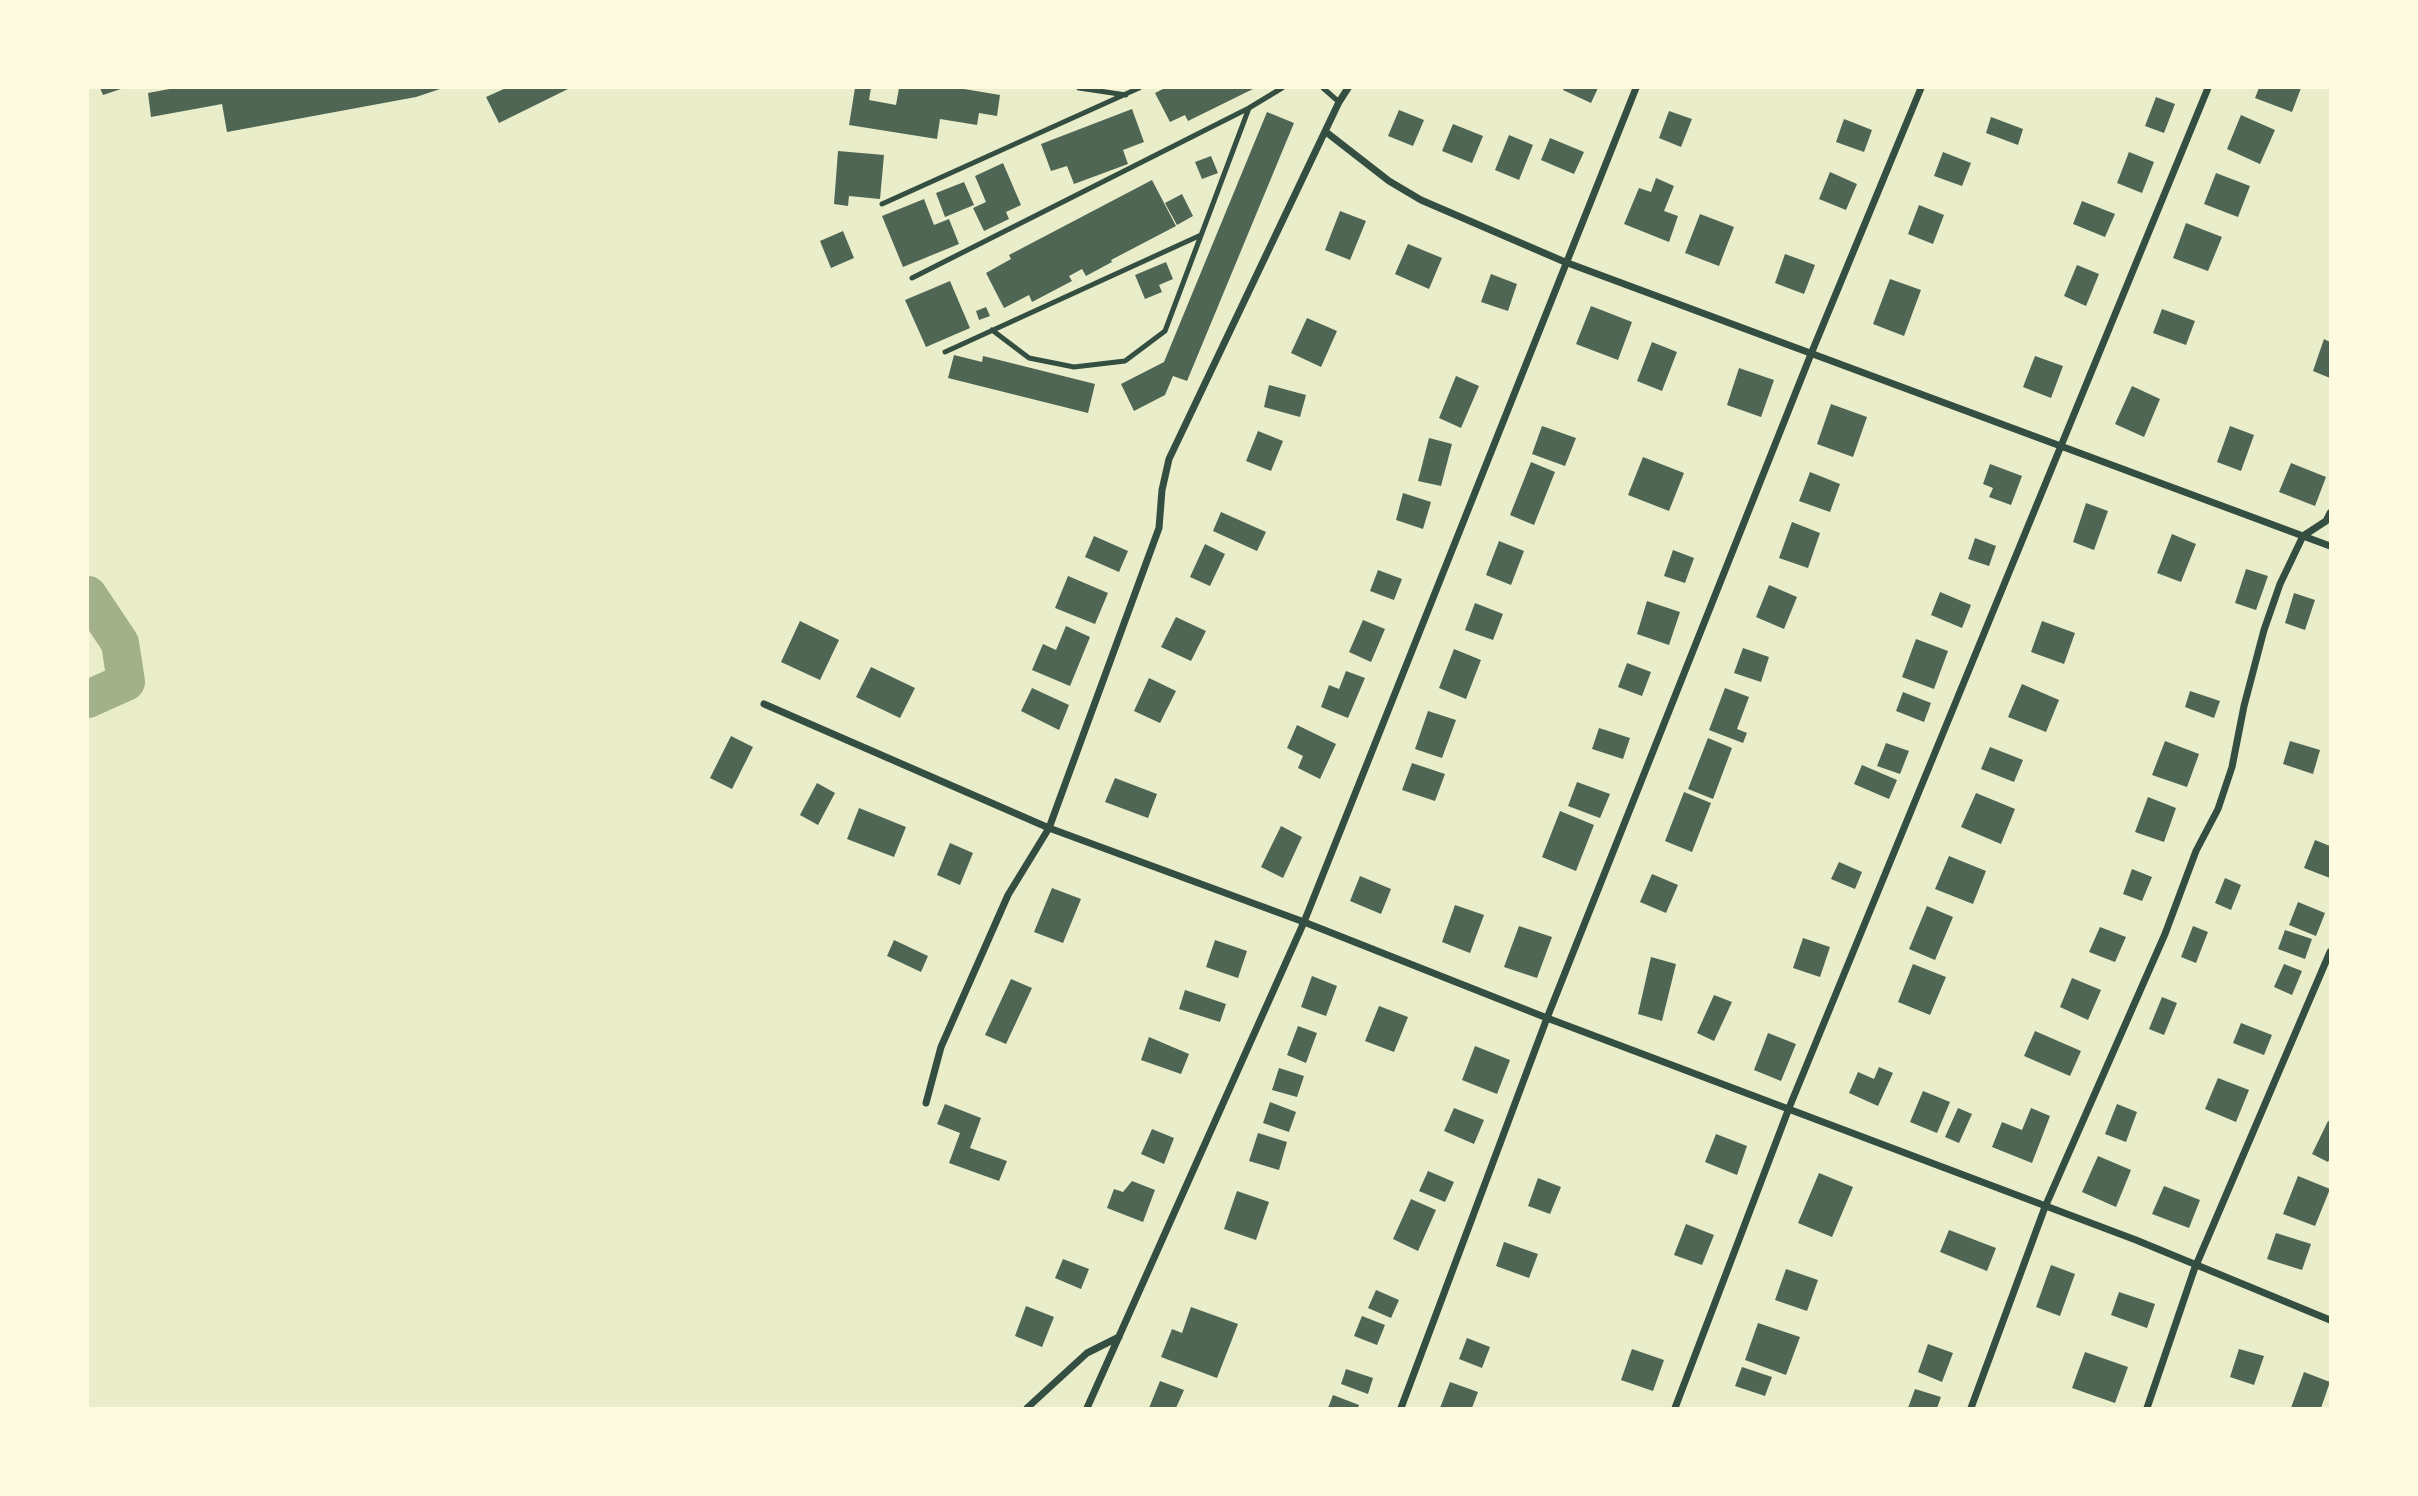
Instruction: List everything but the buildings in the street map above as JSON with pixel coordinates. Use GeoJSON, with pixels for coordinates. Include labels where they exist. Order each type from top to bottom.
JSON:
{"type":"FeatureCollection","features":[{"type":"Feature","properties":{"kind":"street"},"geometry":{"type":"LineString","coordinates":[[926,1103],[941,1047],[1008,895],[1049,828],[1159,528],[1162,490],[1169,459],[1348,88]]}},
{"type":"Feature","properties":{"kind":"street"},"geometry":{"type":"LineString","coordinates":[[1087,1409],[1304,922],[1564,262],[1636,88]]}},
{"type":"Feature","properties":{"kind":"street"},"geometry":{"type":"LineString","coordinates":[[1401,1409],[1547,1018],[1811,354],[1921,88]]}},
{"type":"Feature","properties":{"kind":"street"},"geometry":{"type":"LineString","coordinates":[[1675,1409],[1789,1108],[2208,88]]}},
{"type":"Feature","properties":{"kind":"street"},"geometry":{"type":"LineString","coordinates":[[1326,132],[1389,181],[1421,200],[1564,262],[2330,546]]}},
{"type":"Feature","properties":{"kind":"street"},"geometry":{"type":"LineString","coordinates":[[1971,1409],[2045,1207],[2165,934],[2196,851],[2218,809],[2232,768],[2244,706],[2264,630],[2280,584],[2303,536],[2326,521],[2330,513]]}},
{"type":"Feature","properties":{"kind":"street"},"geometry":{"type":"LineString","coordinates":[[764,704],[1049,828],[1304,922],[1547,1018],[2136,1240],[2330,1320]]}},
{"type":"Feature","properties":{"kind":"street"},"geometry":{"type":"LineString","coordinates":[[2147,1409],[2197,1265],[2330,952]]}},
{"type":"Feature","properties":{"kind":"street"},"geometry":{"type":"LineString","coordinates":[[1027,1409],[1087,1353],[1120,1336]]}},
{"type":"Feature","properties":{"kind":"lane"},"geometry":{"type":"LineString","coordinates":[[1079,88],[1126,95]]}},
{"type":"Feature","properties":{"kind":"lane"},"geometry":{"type":"LineString","coordinates":[[882,204],[1139,88]]}},
{"type":"Feature","properties":{"kind":"lane"},"geometry":{"type":"LineString","coordinates":[[912,278],[1249,108],[1282,88]]}},
{"type":"Feature","properties":{"kind":"lane"},"geometry":{"type":"LineString","coordinates":[[1323,88],[1339,102]]}},
{"type":"Feature","properties":{"kind":"lane"},"geometry":{"type":"LineString","coordinates":[[992,330],[1029,358],[1074,367],[1125,361],[1165,331],[1249,108]]}},
{"type":"Feature","properties":{"kind":"lane"},"geometry":{"type":"LineString","coordinates":[[945,352],[1201,235]]}},
{"type":"Feature","properties":{"kind":"waterway"},"geometry":{"type":"LineString","coordinates":[[88,595],[120,643],[126,682],[88,699]]}}]}
